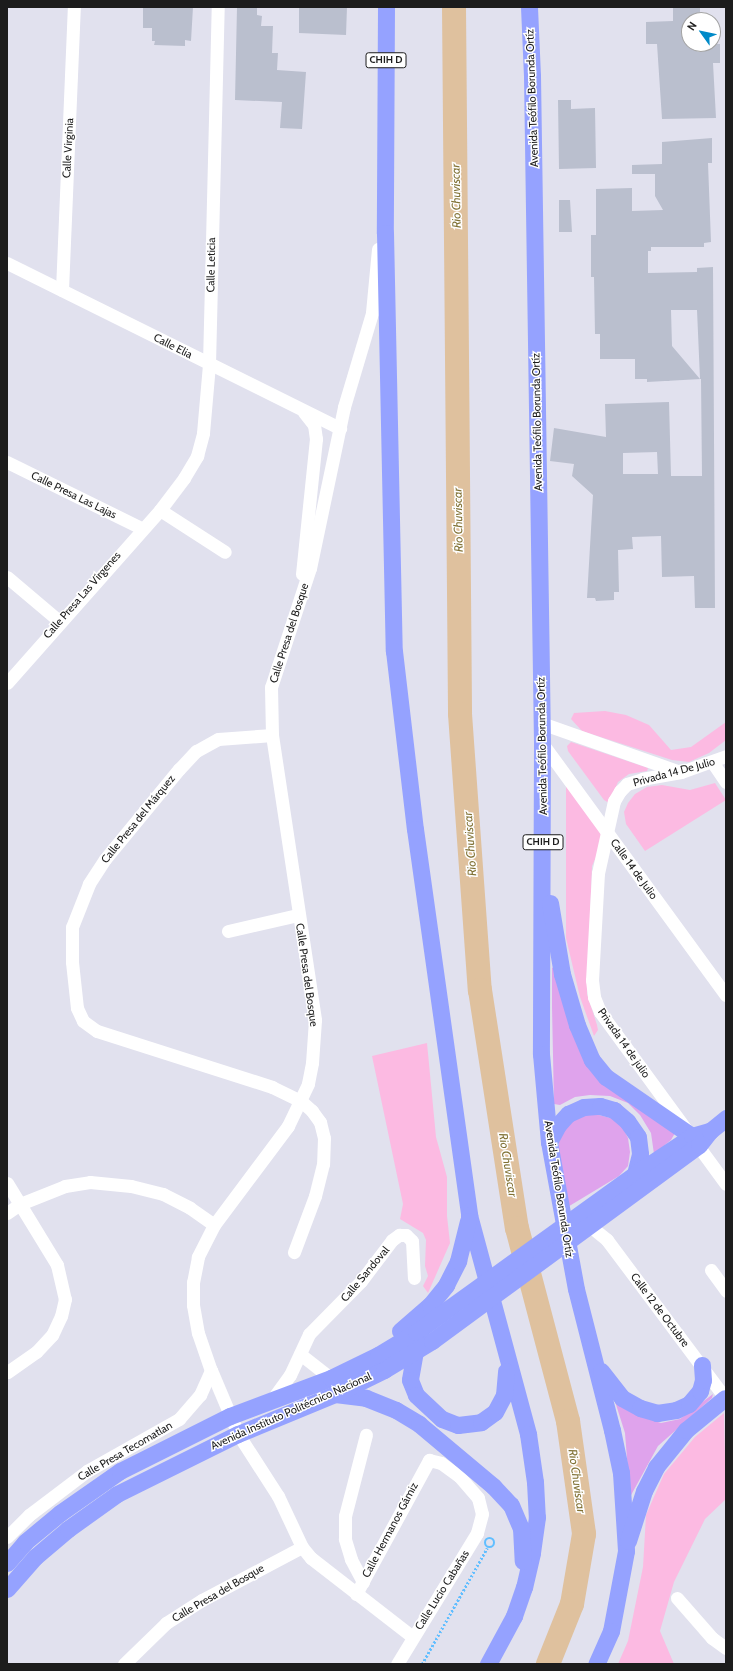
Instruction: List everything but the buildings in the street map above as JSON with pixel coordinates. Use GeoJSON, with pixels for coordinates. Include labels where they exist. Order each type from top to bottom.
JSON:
{"type":"FeatureCollection","features":[{"type":"Feature","properties":{"kind":"main road","name":"CHIH D"},"geometry":{"type":"LineString","coordinates":[[386,7],[385,233],[394,651],[415,829],[469,1215],[507,1361],[528,1434],[536,1482],[537,1517],[532,1553],[524,1587],[514,1616],[488,1664]]}},
{"type":"Feature","properties":{"kind":"main road","name":"Avenida Teófilo Borunda Ortíz"},"geometry":{"type":"LineString","coordinates":[[529,7],[533,92],[542,743],[542,1054],[549,1142],[576,1289],[621,1473],[626,1551],[611,1631],[596,1664]]}},
{"type":"Feature","properties":{"kind":"main road"},"geometry":{"type":"LineString","coordinates":[[543,872],[562,974],[576,1025],[592,1060],[606,1077],[695,1141]]}},
{"type":"Feature","properties":{"kind":"main road"},"geometry":{"type":"LineString","coordinates":[[549,1142],[558,1125],[568,1114],[584,1107],[600,1106],[614,1110],[627,1121],[638,1137],[640,1154],[635,1174]]}},
{"type":"Feature","properties":{"kind":"main road","name":"Avenida Instituto Politécnico Nacional"},"geometry":{"type":"LineString","coordinates":[[7,1563],[25,1542],[101,1483],[120,1471],[230,1416],[271,1401],[335,1382],[416,1351],[432,1341],[580,1226],[726,1118]]}},
{"type":"Feature","properties":{"kind":"main road","name":"Avenida Instituto Politécnico Nacional"},"geometry":{"type":"LineString","coordinates":[[7,1589],[35,1558],[68,1529],[117,1494],[238,1434],[335,1382],[580,1226],[635,1174],[695,1141]]}},
{"type":"Feature","properties":{"kind":"main road"},"geometry":{"type":"LineString","coordinates":[[469,1215],[458,1261],[446,1285],[430,1305],[409,1324],[335,1382],[366,1398],[396,1410],[419,1424],[493,1486],[511,1506],[521,1528],[524,1587]]}},
{"type":"Feature","properties":{"kind":"main road"},"geometry":{"type":"LineString","coordinates":[[416,1351],[410,1380],[416,1395],[442,1419],[458,1425],[481,1422],[495,1412],[504,1395],[507,1361]]}},
{"type":"Feature","properties":{"kind":"main road"},"geometry":{"type":"LineString","coordinates":[[593,1358],[609,1384],[622,1398],[640,1408],[657,1413],[676,1410],[689,1404],[700,1391],[703,1380],[702,1365]]}},
{"type":"Feature","properties":{"kind":"main road"},"geometry":{"type":"LineString","coordinates":[[626,1551],[644,1491],[656,1467],[686,1430],[726,1398]]}},
{"type":"Feature","properties":{"kind":"street","name":"Calle Virginia"},"geometry":{"type":"LineString","coordinates":[[62,290],[74,7]]}},
{"type":"Feature","properties":{"kind":"street","name":"Calle Leticia"},"geometry":{"type":"LineString","coordinates":[[160,510],[184,478],[197,456],[203,433],[209,364],[218,7]]}},
{"type":"Feature","properties":{"kind":"street","name":"Calle Presa del Bosque"},"geometry":{"type":"LineString","coordinates":[[386,113],[378,131],[378,261],[372,313],[350,384],[317,538],[301,602],[272,682],[272,735],[315,1020],[315,1041],[312,1064],[301,1101],[277,1142],[214,1225],[198,1257],[192,1282],[193,1305],[198,1333],[230,1416],[238,1434],[278,1496],[302,1547],[310,1558],[413,1637]]}},
{"type":"Feature","properties":{"kind":"street","name":"Calle Elia"},"geometry":{"type":"LineString","coordinates":[[7,263],[340,428]]}},
{"type":"Feature","properties":{"kind":"street"},"geometry":{"type":"LineString","coordinates":[[301,602],[316,439],[314,425],[303,410]]}},
{"type":"Feature","properties":{"kind":"street","name":"Calle Presa Las Lajas"},"geometry":{"type":"LineString","coordinates":[[7,462],[141,528]]}},
{"type":"Feature","properties":{"kind":"street"},"geometry":{"type":"LineString","coordinates":[[160,510],[225,552]]}},
{"type":"Feature","properties":{"kind":"street","name":"Calle Presa Las Vírgenes"},"geometry":{"type":"LineString","coordinates":[[7,683],[141,528],[160,510]]}},
{"type":"Feature","properties":{"kind":"street"},"geometry":{"type":"LineString","coordinates":[[7,577],[60,621]]}},
{"type":"Feature","properties":{"kind":"street"},"geometry":{"type":"LineString","coordinates":[[541,723],[681,772]]}},
{"type":"Feature","properties":{"kind":"street","name":"Calle Presa del Márquez"},"geometry":{"type":"LineString","coordinates":[[272,735],[218,739],[196,751],[180,769],[105,858],[89,884],[72,927],[72,962],[78,1008],[83,1021],[97,1031],[272,1087],[301,1101]]}},
{"type":"Feature","properties":{"kind":"street","name":"Calle 14 de Julio"},"geometry":{"type":"LineString","coordinates":[[542,743],[726,995]]}},
{"type":"Feature","properties":{"kind":"street","name":"Privada 14 De Julio"},"geometry":{"type":"LineString","coordinates":[[608,832],[614,802],[627,784],[681,772],[713,762],[726,756]]}},
{"type":"Feature","properties":{"kind":"street"},"geometry":{"type":"LineString","coordinates":[[713,762],[726,782]]}},
{"type":"Feature","properties":{"kind":"street","name":"Privada 14 de julio"},"geometry":{"type":"LineString","coordinates":[[608,832],[598,873],[592,980],[594,997],[600,1012],[726,1184]]}},
{"type":"Feature","properties":{"kind":"street"},"geometry":{"type":"LineString","coordinates":[[228,931],[298,915]]}},
{"type":"Feature","properties":{"kind":"street"},"geometry":{"type":"LineString","coordinates":[[294,1252],[315,1196],[323,1164],[324,1138],[320,1122],[301,1101]]}},
{"type":"Feature","properties":{"kind":"street"},"geometry":{"type":"LineString","coordinates":[[7,1213],[20,1204],[65,1186],[90,1182],[131,1186],[162,1194],[190,1208],[214,1225]]}},
{"type":"Feature","properties":{"kind":"street"},"geometry":{"type":"LineString","coordinates":[[7,1184],[58,1265],[65,1299],[61,1316],[52,1335],[36,1352],[7,1372]]}},
{"type":"Feature","properties":{"kind":"street","name":"Calle 12 de Octubre"},"geometry":{"type":"LineString","coordinates":[[580,1226],[607,1240],[726,1398]]}},
{"type":"Feature","properties":{"kind":"street","name":"Calle Sandoval"},"geometry":{"type":"LineString","coordinates":[[300,1354],[309,1334],[356,1286],[392,1240],[399,1236],[406,1236],[412,1241],[414,1278]]}},
{"type":"Feature","properties":{"kind":"street"},"geometry":{"type":"LineString","coordinates":[[711,1270],[726,1291]]}},
{"type":"Feature","properties":{"kind":"street"},"geometry":{"type":"LineString","coordinates":[[271,1401],[290,1375],[300,1354],[335,1382]]}},
{"type":"Feature","properties":{"kind":"street","name":"Calle Presa Tecomatlan"},"geometry":{"type":"LineString","coordinates":[[7,1537],[29,1515],[87,1471],[180,1419],[200,1395],[211,1370]]}},
{"type":"Feature","properties":{"kind":"street"},"geometry":{"type":"LineString","coordinates":[[363,1582],[351,1559],[345,1539],[345,1516],[366,1435]]}},
{"type":"Feature","properties":{"kind":"street","name":"Calle Hermanos Gámiz"},"geometry":{"type":"LineString","coordinates":[[356,1594],[428,1460],[434,1460],[459,1476],[478,1498],[482,1514]]}},
{"type":"Feature","properties":{"kind":"street","name":"Calle Lucio Cabañas"},"geometry":{"type":"LineString","coordinates":[[397,1664],[468,1550],[477,1533],[482,1514]]}},
{"type":"Feature","properties":{"kind":"street","name":"Calle Presa del Bosque"},"geometry":{"type":"LineString","coordinates":[[124,1664],[166,1623],[208,1596],[302,1547]]}},
{"type":"Feature","properties":{"kind":"street"},"geometry":{"type":"LineString","coordinates":[[677,1598],[712,1638],[726,1648]]}},
{"type":"Feature","properties":{"kind":"path"},"geometry":{"type":"LineString","coordinates":[[422,1664],[488,1548],[495,1545],[492,1538],[485,1540],[488,1548]]}},
{"type":"Feature","properties":{"kind":"shaded area"},"geometry":{"type":"Polygon","coordinates":[[[605,711],[626,715],[649,725],[671,750],[691,747],[726,722],[726,740],[709,753],[689,762],[672,760],[582,731],[571,719],[574,713],[605,711]]]}},
{"type":"Feature","properties":{"kind":"shaded area"},"geometry":{"type":"Polygon","coordinates":[[[571,742],[648,768],[647,771],[629,774],[618,782],[609,803],[604,800],[568,751],[567,746],[571,742]]]}},
{"type":"Feature","properties":{"kind":"shaded area"},"geometry":{"type":"Polygon","coordinates":[[[566,783],[605,837],[592,866],[587,994],[598,1030],[594,1036],[580,997],[566,938],[566,783]]]}},
{"type":"Feature","properties":{"kind":"shaded area"},"geometry":{"type":"Polygon","coordinates":[[[715,783],[726,800],[645,851],[626,824],[624,812],[628,803],[635,794],[647,787],[662,785],[690,790],[715,783]]]}},
{"type":"Feature","properties":{"kind":"shaded area"},"geometry":{"type":"Polygon","coordinates":[[[554,967],[582,1053],[675,1133],[671,1140],[654,1154],[651,1133],[640,1115],[628,1103],[610,1096],[590,1095],[575,1097],[560,1105],[554,1104],[552,968],[554,967]]]}},
{"type":"Feature","properties":{"kind":"shaded area"},"geometry":{"type":"Polygon","coordinates":[[[427,1043],[436,1137],[447,1177],[447,1216],[450,1243],[428,1293],[423,1286],[428,1276],[425,1266],[426,1240],[423,1233],[400,1219],[403,1204],[372,1056],[427,1043]]]}},
{"type":"Feature","properties":{"kind":"shaded area"},"geometry":{"type":"Polygon","coordinates":[[[587,1115],[599,1115],[614,1119],[622,1126],[628,1138],[630,1152],[628,1166],[619,1176],[566,1208],[558,1158],[559,1142],[565,1128],[574,1119],[587,1115]]]}},
{"type":"Feature","properties":{"kind":"shaded area"},"geometry":{"type":"Polygon","coordinates":[[[713,1394],[712,1398],[658,1446],[630,1497],[625,1433],[613,1395],[636,1415],[661,1423],[680,1419],[713,1394]]]}},
{"type":"Feature","properties":{"kind":"shaded area"},"geometry":{"type":"Polygon","coordinates":[[[724,1413],[726,1499],[705,1519],[674,1582],[660,1631],[674,1664],[618,1664],[628,1641],[643,1567],[646,1515],[664,1474],[695,1437],[724,1413]]]}},
{"type":"Feature","properties":{"kind":"waterway","name":"Rio Chuviscar"},"geometry":{"type":"LineString","coordinates":[[454,7],[460,714],[480,990],[517,1228],[568,1421],[584,1534],[572,1604],[548,1664]]}}]}
